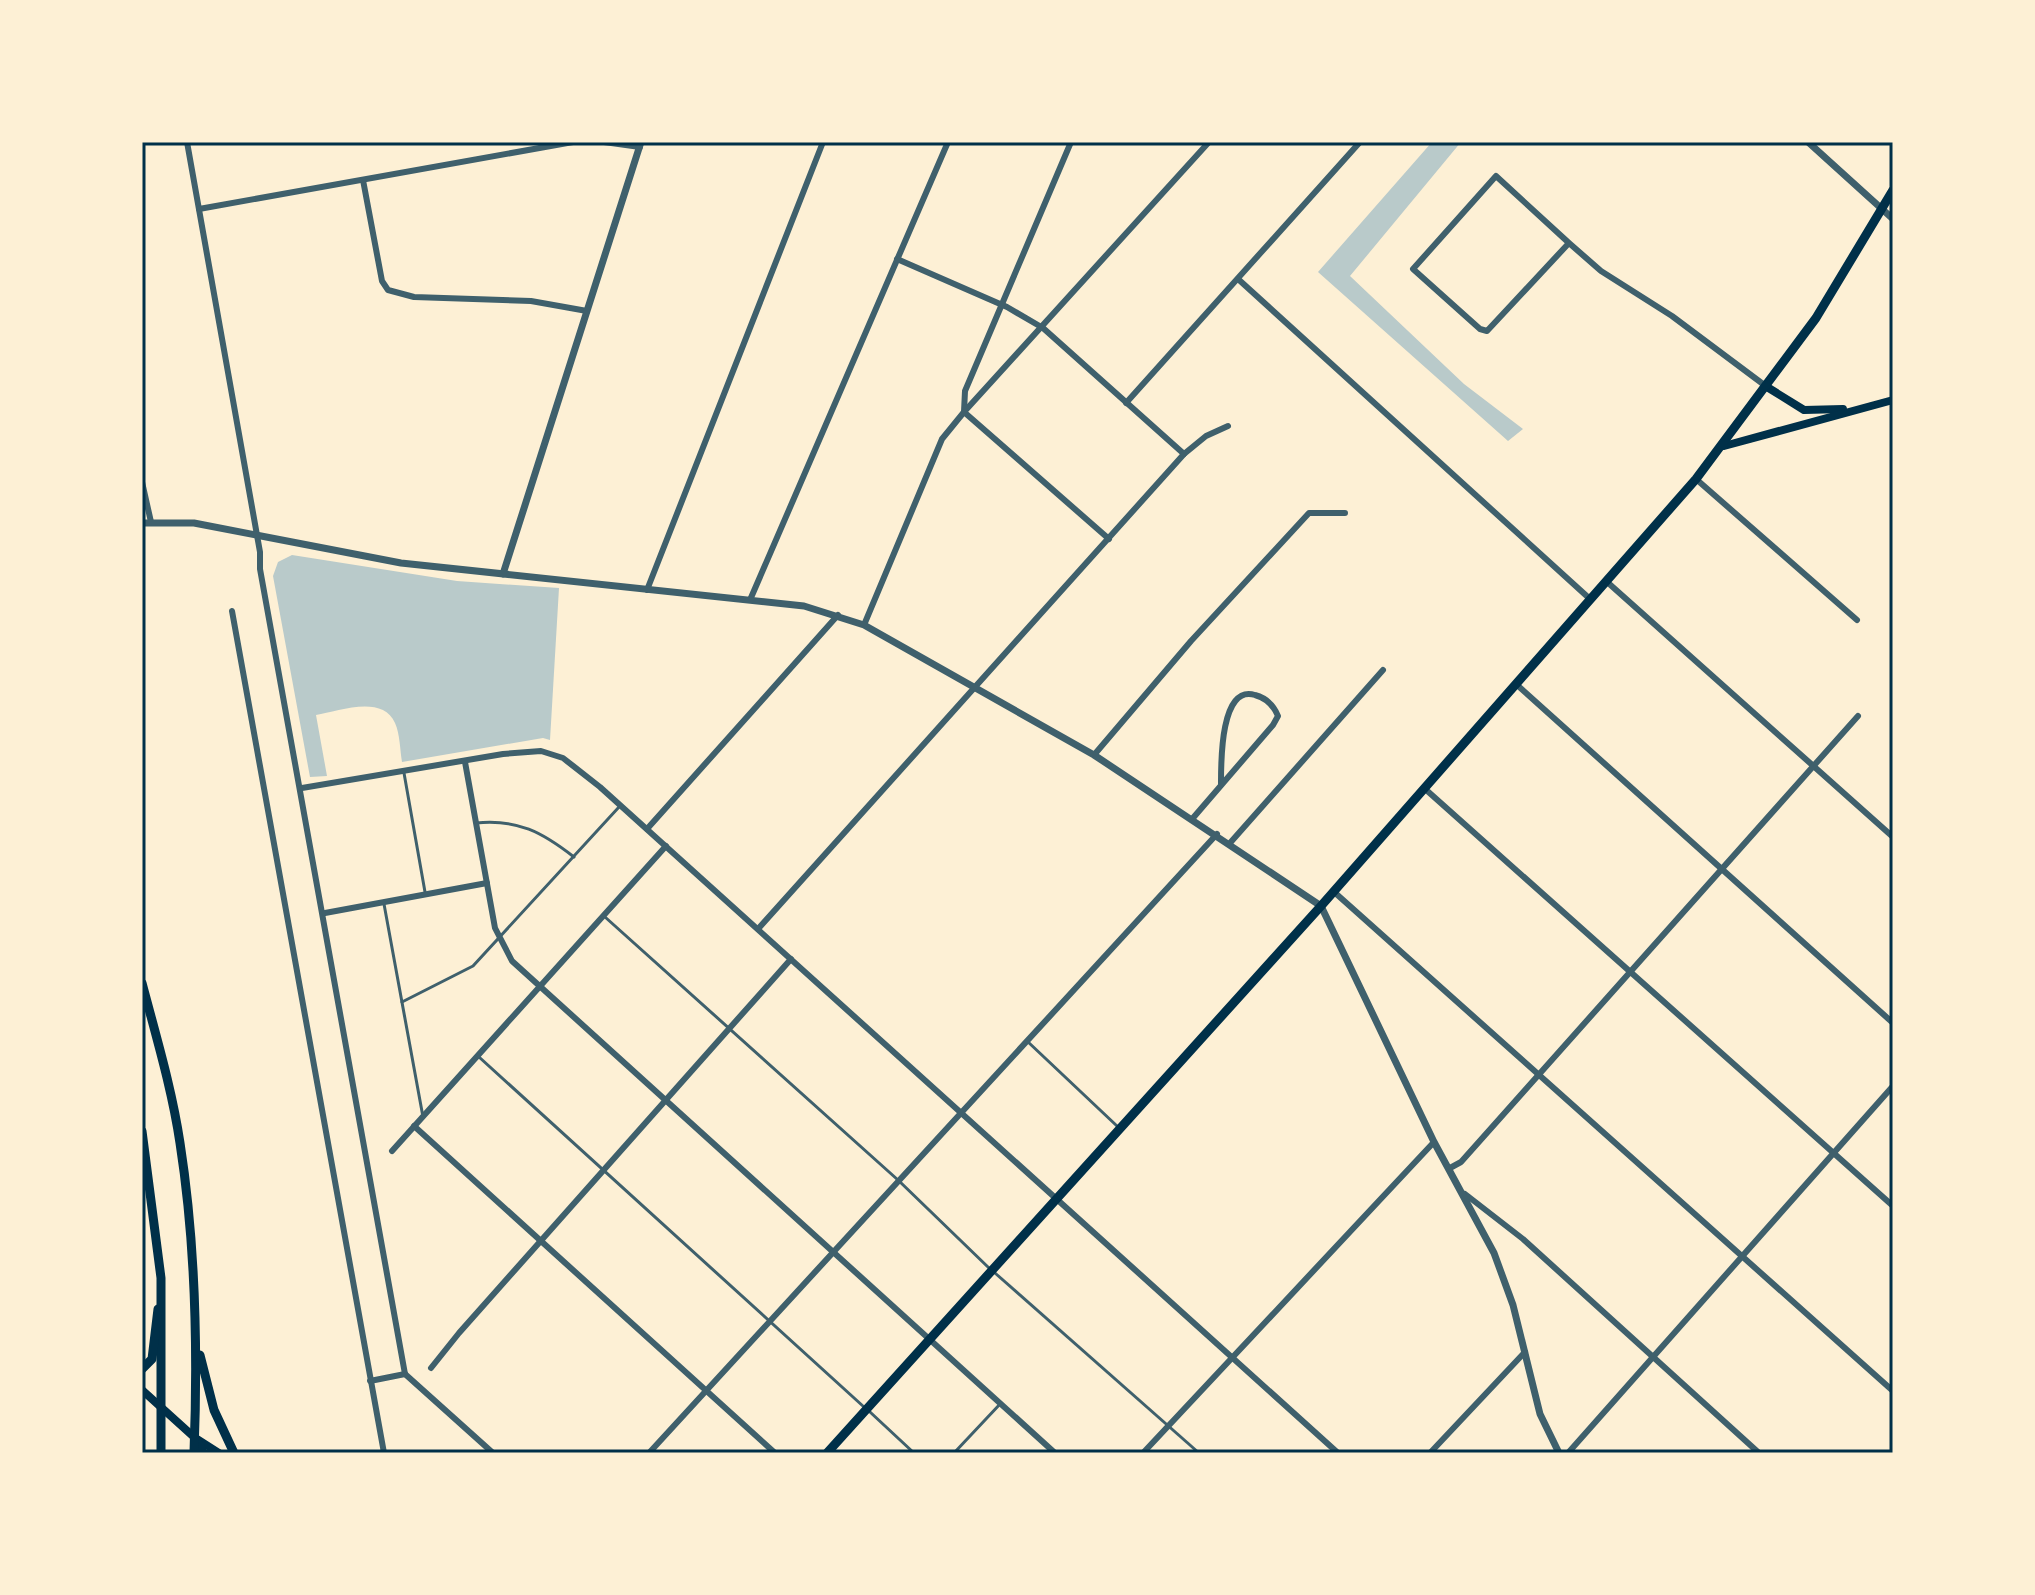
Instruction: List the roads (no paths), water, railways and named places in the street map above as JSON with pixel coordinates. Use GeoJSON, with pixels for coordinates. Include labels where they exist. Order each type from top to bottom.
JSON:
{"type":"FeatureCollection","features":[{"type":"Feature","properties":{"kind":"main road"},"geometry":{"type":"LineString","coordinates":[[827,1453],[1321,906],[1724,446],[1816,318],[1893,190]]}},
{"type":"Feature","properties":{"kind":"main road"},"geometry":{"type":"LineString","coordinates":[[1767,387],[1804,410],[1860,409]]}},
{"type":"Feature","properties":{"kind":"main road"},"geometry":{"type":"LineString","coordinates":[[1724,446],[1893,400]]}},
{"type":"Feature","properties":{"kind":"main road"},"geometry":{"type":"LineString","coordinates":[[142,983],[180,1140],[193,1250],[197,1343],[194,1453]]}},
{"type":"Feature","properties":{"kind":"main road"},"geometry":{"type":"LineString","coordinates":[[142,1131],[161,1278],[161,1453]]}},
{"type":"Feature","properties":{"kind":"main road"},"geometry":{"type":"LineString","coordinates":[[142,1369],[152,1359],[161,1278]]}},
{"type":"Feature","properties":{"kind":"main road"},"geometry":{"type":"LineString","coordinates":[[197,1343],[214,1410],[234,1453]]}},
{"type":"Feature","properties":{"kind":"main road"},"geometry":{"type":"LineString","coordinates":[[142,1390],[194,1437],[219,1453]]}},
{"type":"Feature","properties":{"kind":"main road"},"geometry":{"type":"LineString","coordinates":[[194,1437],[204,1453]]}},
{"type":"Feature","properties":{"kind":"street"},"geometry":{"type":"LineString","coordinates":[[187,142],[260,569],[325,913],[405,1374],[493,1453]]}},
{"type":"Feature","properties":{"kind":"street"},"geometry":{"type":"LineString","coordinates":[[199,209],[573,142]]}},
{"type":"Feature","properties":{"kind":"street"},"geometry":{"type":"LineString","coordinates":[[503,574],[640,145],[604,142]]}},
{"type":"Feature","properties":{"kind":"street"},"geometry":{"type":"LineString","coordinates":[[647,590],[823,142]]}},
{"type":"Feature","properties":{"kind":"street"},"geometry":{"type":"LineString","coordinates":[[750,600],[948,142]]}},
{"type":"Feature","properties":{"kind":"street"},"geometry":{"type":"LineString","coordinates":[[964,412],[965,391],[1071,142]]}},
{"type":"Feature","properties":{"kind":"street"},"geometry":{"type":"LineString","coordinates":[[864,625],[942,439],[1209,142]]}},
{"type":"Feature","properties":{"kind":"street"},"geometry":{"type":"LineString","coordinates":[[1126,403],[1360,142]]}},
{"type":"Feature","properties":{"kind":"street"},"geometry":{"type":"LineString","coordinates":[[1808,142],[1893,219]]}},
{"type":"Feature","properties":{"kind":"street"},"geometry":{"type":"LineString","coordinates":[[1569,243],[1487,331],[1480,329],[1413,269],[1496,176],[1601,271],[1672,316],[1767,387]]}},
{"type":"Feature","properties":{"kind":"street"},"geometry":{"type":"LineString","coordinates":[[363,180],[382,281],[388,290],[414,297],[531,301],[587,311]]}},
{"type":"Feature","properties":{"kind":"street"},"geometry":{"type":"LineString","coordinates":[[897,259],[1001,305],[1043,328],[1184,454]]}},
{"type":"Feature","properties":{"kind":"street"},"geometry":{"type":"LineString","coordinates":[[1238,279],[1590,599]]}},
{"type":"Feature","properties":{"kind":"street"},"geometry":{"type":"LineString","coordinates":[[964,412],[1109,539]]}},
{"type":"Feature","properties":{"kind":"street"},"geometry":{"type":"LineString","coordinates":[[758,929],[1184,454],[1206,436],[1228,426]]}},
{"type":"Feature","properties":{"kind":"street"},"geometry":{"type":"LineString","coordinates":[[1696,479],[1857,620]]}},
{"type":"Feature","properties":{"kind":"street"},"geometry":{"type":"LineString","coordinates":[[142,482],[146,522],[194,523],[385,561],[804,606],[838,615],[864,625],[1094,755],[1217,834],[1321,906],[1434,1142],[1465,1194],[1501,1270],[1540,1414],[1559,1453]]}},
{"type":"Feature","properties":{"kind":"street"},"geometry":{"type":"LineString","coordinates":[[1094,755],[1191,641],[1309,513],[1345,513]]}},
{"type":"Feature","properties":{"kind":"street"},"geometry":{"type":"LineString","coordinates":[[1606,581],[1893,837]]}},
{"type":"Feature","properties":{"kind":"street"},"geometry":{"type":"LineString","coordinates":[[232,611],[384,1453]]}},
{"type":"Feature","properties":{"kind":"street"},"geometry":{"type":"LineString","coordinates":[[647,829],[838,615]]}},
{"type":"Feature","properties":{"kind":"street"},"geometry":{"type":"LineString","coordinates":[[1230,843],[1383,670]]}},
{"type":"Feature","properties":{"kind":"street"},"geometry":{"type":"LineString","coordinates":[[1516,684],[1893,1023]]}},
{"type":"Feature","properties":{"kind":"street"},"geometry":{"type":"LineString","coordinates":[[1193,818],[1221,785],[1278,716],[1274,706],[1258,695],[1243,693],[1238,696],[1229,715],[1221,746],[1221,785]]}},
{"type":"Feature","properties":{"kind":"street"},"geometry":{"type":"LineString","coordinates":[[1450,1168],[1461,1162],[1540,1075],[1858,716]]}},
{"type":"Feature","properties":{"kind":"street"},"geometry":{"type":"LineString","coordinates":[[302,788],[503,754],[549,752],[575,766],[1338,1453]]}},
{"type":"Feature","properties":{"kind":"street"},"geometry":{"type":"LineString","coordinates":[[465,762],[499,941],[512,961],[1055,1453]]}},
{"type":"Feature","properties":{"kind":"street"},"geometry":{"type":"LineString","coordinates":[[1424,788],[1893,1206]]}},
{"type":"Feature","properties":{"kind":"street"},"geometry":{"type":"LineString","coordinates":[[649,1453],[1217,834]]}},
{"type":"Feature","properties":{"kind":"street"},"geometry":{"type":"LineString","coordinates":[[392,1151],[666,846]]}},
{"type":"Feature","properties":{"kind":"street"},"geometry":{"type":"LineString","coordinates":[[325,913],[487,883]]}},
{"type":"Feature","properties":{"kind":"street"},"geometry":{"type":"LineString","coordinates":[[1333,891],[1893,1391]]}},
{"type":"Feature","properties":{"kind":"street"},"geometry":{"type":"LineString","coordinates":[[431,1368],[791,959]]}},
{"type":"Feature","properties":{"kind":"street"},"geometry":{"type":"LineString","coordinates":[[1568,1453],[1893,1086]]}},
{"type":"Feature","properties":{"kind":"street"},"geometry":{"type":"LineString","coordinates":[[414,1126],[775,1453]]}},
{"type":"Feature","properties":{"kind":"street"},"geometry":{"type":"LineString","coordinates":[[1143,1453],[1434,1142]]}},
{"type":"Feature","properties":{"kind":"street"},"geometry":{"type":"LineString","coordinates":[[1465,1194],[1523,1239],[1759,1453]]}},
{"type":"Feature","properties":{"kind":"street"},"geometry":{"type":"LineString","coordinates":[[1430,1453],[1525,1352]]}},
{"type":"Feature","properties":{"kind":"street"},"geometry":{"type":"LineString","coordinates":[[370,1381],[405,1374]]}},
{"type":"Feature","properties":{"kind":"lane"},"geometry":{"type":"LineString","coordinates":[[404,772],[426,896]]}},
{"type":"Feature","properties":{"kind":"lane"},"geometry":{"type":"LineString","coordinates":[[402,1002],[453,979],[499,941],[620,806]]}},
{"type":"Feature","properties":{"kind":"lane"},"geometry":{"type":"LineString","coordinates":[[476,823],[501,820],[523,824],[543,833],[574,857]]}},
{"type":"Feature","properties":{"kind":"lane"},"geometry":{"type":"LineString","coordinates":[[384,903],[423,1117]]}},
{"type":"Feature","properties":{"kind":"lane"},"geometry":{"type":"LineString","coordinates":[[603,916],[898,1180],[991,1270],[1199,1453]]}},
{"type":"Feature","properties":{"kind":"lane"},"geometry":{"type":"LineString","coordinates":[[1027,1041],[1119,1128]]}},
{"type":"Feature","properties":{"kind":"lane"},"geometry":{"type":"LineString","coordinates":[[478,1056],[914,1453]]}},
{"type":"Feature","properties":{"kind":"lane"},"geometry":{"type":"LineString","coordinates":[[954,1453],[1001,1403]]}}]}
